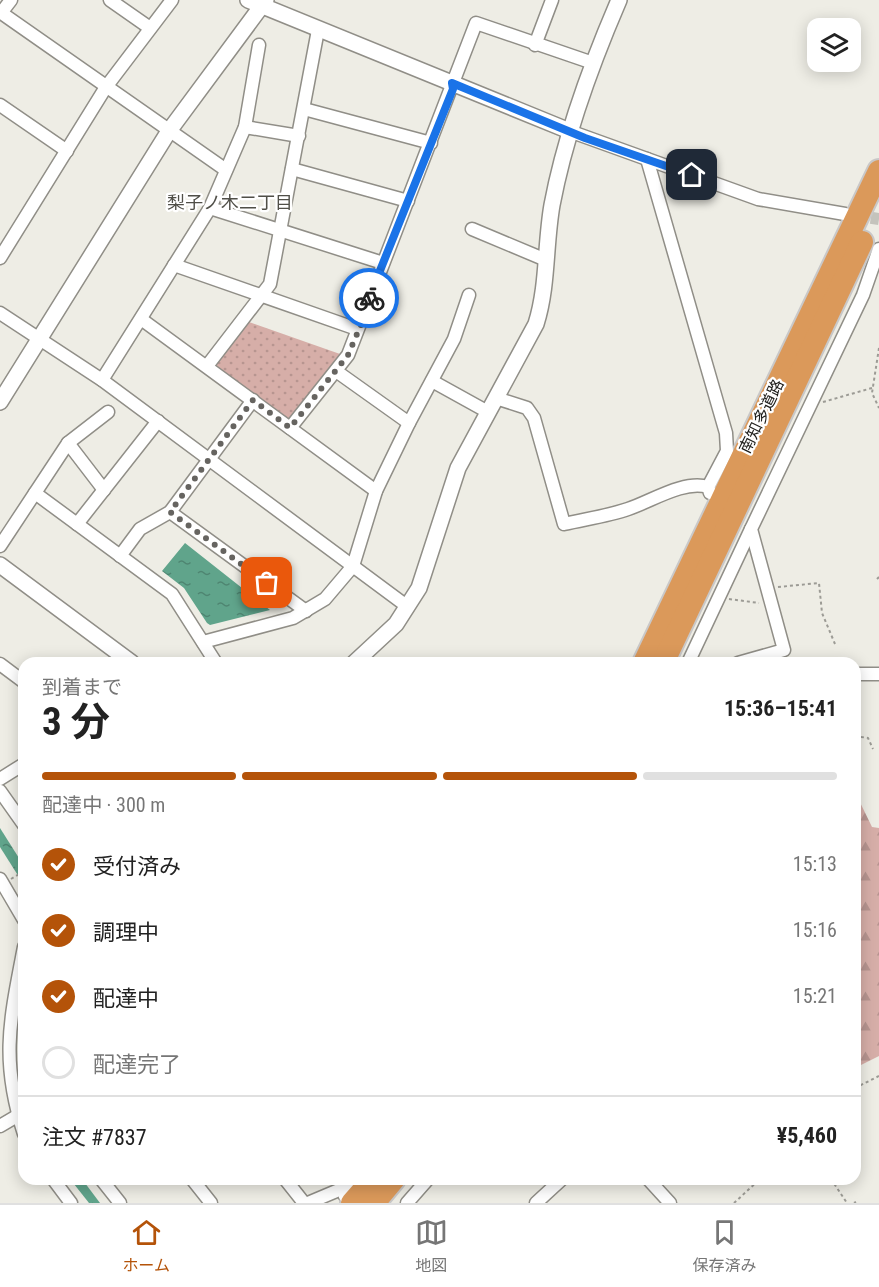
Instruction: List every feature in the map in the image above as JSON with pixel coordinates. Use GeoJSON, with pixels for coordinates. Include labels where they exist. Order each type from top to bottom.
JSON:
{"type":"FeatureCollection","features":[{"type":"Feature","properties":{"kind":"highway","name":"南知多道路"},"geometry":{"type":"LineString","coordinates":[[647,657],[879,171]]}},
{"type":"Feature","properties":{"kind":"highway","name":"南知多道路"},"geometry":{"type":"LineString","coordinates":[[666,657],[879,205]]}},
{"type":"Feature","properties":{"kind":"highway"},"geometry":{"type":"LineString","coordinates":[[357,1191],[375,1185]]}},
{"type":"Feature","properties":{"kind":"street"},"geometry":{"type":"LineString","coordinates":[[11,0],[1,13],[226,170]]}},
{"type":"Feature","properties":{"kind":"street"},"geometry":{"type":"LineString","coordinates":[[110,0],[150,28]]}},
{"type":"Feature","properties":{"kind":"street"},"geometry":{"type":"LineString","coordinates":[[0,258],[106,87],[172,0]]}},
{"type":"Feature","properties":{"kind":"street"},"geometry":{"type":"LineString","coordinates":[[361,657],[378,643],[408,607],[429,564],[454,479],[536,324],[543,298],[555,192],[593,63],[619,0]]}},
{"type":"Feature","properties":{"kind":"street"},"geometry":{"type":"LineString","coordinates":[[535,45],[548,1]]}},
{"type":"Feature","properties":{"kind":"street"},"geometry":{"type":"LineString","coordinates":[[0,402],[169,131],[258,2],[318,30],[572,132],[758,199],[845,214]]}},
{"type":"Feature","properties":{"kind":"street"},"geometry":{"type":"LineString","coordinates":[[290,428],[348,355],[453,89],[452,83],[476,23],[593,63]]}},
{"type":"Feature","properties":{"kind":"street"},"geometry":{"type":"LineString","coordinates":[[207,366],[263,295],[275,270],[280,230],[318,30]]}},
{"type":"Feature","properties":{"kind":"street"},"geometry":{"type":"LineString","coordinates":[[102,380],[210,208],[245,127],[259,45]]}},
{"type":"Feature","properties":{"kind":"street"},"geometry":{"type":"LineString","coordinates":[[0,105],[67,151]]}},
{"type":"Feature","properties":{"kind":"street"},"geometry":{"type":"LineString","coordinates":[[304,109],[431,143]]}},
{"type":"Feature","properties":{"kind":"street"},"geometry":{"type":"LineString","coordinates":[[245,127],[299,136]]}},
{"type":"Feature","properties":{"kind":"street"},"geometry":{"type":"LineString","coordinates":[[496,398],[527,408],[534,418],[564,524],[627,509],[672,491],[700,485],[710,492],[727,451],[726,433],[647,159]]}},
{"type":"Feature","properties":{"kind":"street"},"geometry":{"type":"LineString","coordinates":[[292,169],[408,201]]}},
{"type":"Feature","properties":{"kind":"street"},"geometry":{"type":"LineString","coordinates":[[210,208],[383,263]]}},
{"type":"Feature","properties":{"kind":"street"},"geometry":{"type":"LineString","coordinates":[[479,236],[546,260]]}},
{"type":"Feature","properties":{"kind":"street"},"geometry":{"type":"LineString","coordinates":[[691,657],[863,295],[879,249]]}},
{"type":"Feature","properties":{"kind":"street"},"geometry":{"type":"LineString","coordinates":[[174,265],[357,329]]}},
{"type":"Feature","properties":{"kind":"street"},"geometry":{"type":"LineString","coordinates":[[202,642],[293,618],[325,599],[353,566],[376,491],[454,339],[470,295]]}},
{"type":"Feature","properties":{"kind":"street"},"geometry":{"type":"LineString","coordinates":[[0,313],[102,380],[408,607]]}},
{"type":"Feature","properties":{"kind":"street"},"geometry":{"type":"LineString","coordinates":[[141,319],[376,491]]}},
{"type":"Feature","properties":{"kind":"street"},"geometry":{"type":"LineString","coordinates":[[336,371],[409,423]]}},
{"type":"Feature","properties":{"kind":"street"},"geometry":{"type":"LineString","coordinates":[[432,381],[488,412]]}},
{"type":"Feature","properties":{"kind":"street"},"geometry":{"type":"LineString","coordinates":[[120,556],[140,529],[170,512],[253,400]]}},
{"type":"Feature","properties":{"kind":"street"},"geometry":{"type":"LineString","coordinates":[[0,546],[68,443],[108,412]]}},
{"type":"Feature","properties":{"kind":"street"},"geometry":{"type":"LineString","coordinates":[[77,524],[158,421]]}},
{"type":"Feature","properties":{"kind":"street"},"geometry":{"type":"LineString","coordinates":[[68,443],[104,489]]}},
{"type":"Feature","properties":{"kind":"street"},"geometry":{"type":"LineString","coordinates":[[35,494],[172,594],[212,657]]}},
{"type":"Feature","properties":{"kind":"street"},"geometry":{"type":"LineString","coordinates":[[170,512],[306,611]]}},
{"type":"Feature","properties":{"kind":"street"},"geometry":{"type":"LineString","coordinates":[[751,529],[784,650],[772,657]]}},
{"type":"Feature","properties":{"kind":"street"},"geometry":{"type":"LineString","coordinates":[[0,565],[124,657]]}},
{"type":"Feature","properties":{"kind":"street"},"geometry":{"type":"LineString","coordinates":[[0,664],[18,677]]}},
{"type":"Feature","properties":{"kind":"street"},"geometry":{"type":"LineString","coordinates":[[861,674],[879,674]]}},
{"type":"Feature","properties":{"kind":"street"},"geometry":{"type":"LineString","coordinates":[[0,779],[18,768]]}},
{"type":"Feature","properties":{"kind":"street"},"geometry":{"type":"LineString","coordinates":[[0,791],[18,816]]}},
{"type":"Feature","properties":{"kind":"street"},"geometry":{"type":"LineString","coordinates":[[5,880],[5,900],[18,914]]}},
{"type":"Feature","properties":{"kind":"street"},"geometry":{"type":"LineString","coordinates":[[0,1126],[17,1116],[13,1103],[6,1050],[18,973]]}},
{"type":"Feature","properties":{"kind":"street"},"geometry":{"type":"LineString","coordinates":[[58,1185],[71,1203]]}},
{"type":"Feature","properties":{"kind":"street"},"geometry":{"type":"LineString","coordinates":[[106,1185],[120,1203]]}},
{"type":"Feature","properties":{"kind":"street"},"geometry":{"type":"LineString","coordinates":[[197,1185],[211,1203]]}},
{"type":"Feature","properties":{"kind":"street"},"geometry":{"type":"LineString","coordinates":[[290,1185],[306,1203],[323,1195],[357,1191]]}},
{"type":"Feature","properties":{"kind":"street"},"geometry":{"type":"LineString","coordinates":[[407,1203],[423,1185]]}},
{"type":"Feature","properties":{"kind":"street"},"geometry":{"type":"LineString","coordinates":[[536,1203],[556,1185]]}},
{"type":"Feature","properties":{"kind":"street"},"geometry":{"type":"LineString","coordinates":[[654,1185],[670,1203]]}},
{"type":"Feature","properties":{"kind":"path"},"geometry":{"type":"LineString","coordinates":[[879,348],[872,388],[879,408]]}},
{"type":"Feature","properties":{"kind":"path"},"geometry":{"type":"LineString","coordinates":[[811,403],[872,388]]}},
{"type":"Feature","properties":{"kind":"path"},"geometry":{"type":"LineString","coordinates":[[767,588],[819,583],[822,613],[835,644]]}},
{"type":"Feature","properties":{"kind":"path"},"geometry":{"type":"LineString","coordinates":[[720,596],[753,603],[771,601]]}},
{"type":"Feature","properties":{"kind":"path"},"geometry":{"type":"LineString","coordinates":[[861,737],[868,738],[873,749]]}},
{"type":"Feature","properties":{"kind":"path"},"geometry":{"type":"LineString","coordinates":[[861,1085],[879,1076]]}},
{"type":"Feature","properties":{"kind":"path"},"geometry":{"type":"LineString","coordinates":[[734,1203],[753,1185]]}},
{"type":"Feature","properties":{"kind":"path"},"geometry":{"type":"LineString","coordinates":[[835,1185],[848,1203]]}},
{"type":"Feature","properties":{"kind":"green space"},"geometry":{"type":"Polygon","coordinates":[[[249,322],[340,354],[292,418],[287,418],[218,368],[216,364],[249,322]]]}},
{"type":"Feature","properties":{"kind":"green space"},"geometry":{"type":"Polygon","coordinates":[[[861,804],[872,827],[879,828],[879,1056],[861,1065],[861,804]]]}},
{"type":"Feature","properties":{"kind":"water"},"geometry":{"type":"Polygon","coordinates":[[[185,543],[270,610],[210,625],[207,623],[184,588],[162,571],[185,543]]]}},
{"type":"Feature","properties":{"kind":"water"},"geometry":{"type":"Polygon","coordinates":[[[0,828],[18,856],[18,876],[0,847],[0,828]]]}},
{"type":"Feature","properties":{"kind":"water"},"geometry":{"type":"Polygon","coordinates":[[[75,1185],[86,1185],[100,1203],[89,1203],[75,1185]]]}},
{"type":"Feature","properties":{"kind":"tunnel"},"geometry":{"type":"LineString","coordinates":[[853,215],[879,219]]}},
{"type":"Feature","properties":{"kind":"way so far"},"geometry":{"type":"LineString","coordinates":[[267,583],[170,512],[253,400],[290,428],[348,355],[357,329],[370,304],[369,298]]}},
{"type":"Feature","properties":{"kind":"district","name":"梨子ノ木二丁目"},"geometry":{"type":"Point","coordinates":[230,203]}},
{"type":"Feature","properties":{"kind":"route"},"geometry":{"type":"LineString","coordinates":[[369,298],[453,89],[452,83],[585,138],[692,175]]}}]}
